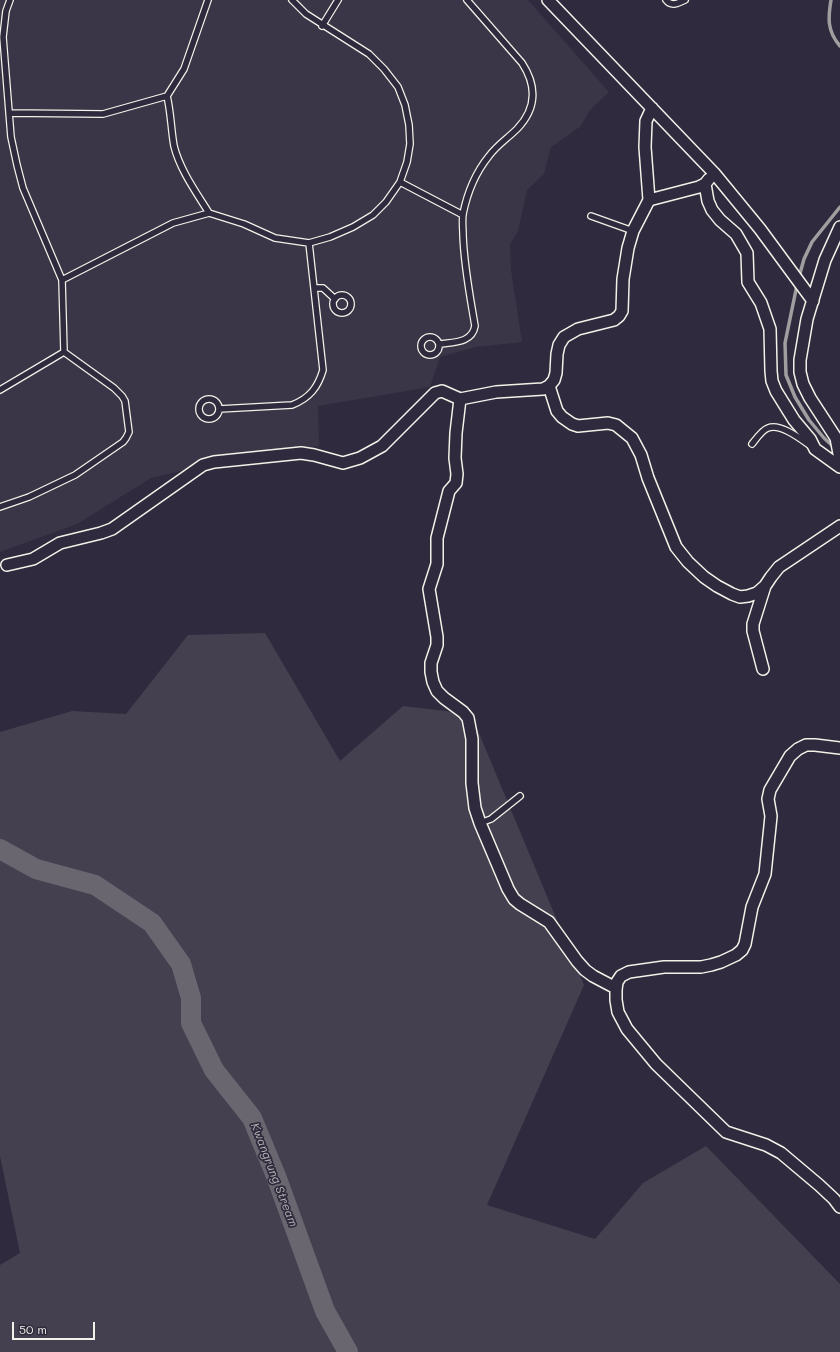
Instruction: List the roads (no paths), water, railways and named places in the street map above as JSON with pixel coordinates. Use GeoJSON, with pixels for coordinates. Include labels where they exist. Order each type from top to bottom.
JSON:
{"type":"FeatureCollection","features":[{"type":"Feature","properties":{"kind":"street"},"geometry":{"type":"LineString","coordinates":[[548,0],[714,173],[760,229],[811,299]]}},
{"type":"Feature","properties":{"kind":"street"},"geometry":{"type":"LineString","coordinates":[[7,565],[33,559],[60,543],[112,529],[203,465],[214,462],[301,453],[343,463],[360,458],[382,446],[435,393],[442,391],[460,399],[496,392],[538,390],[549,386],[554,380],[556,373],[556,354],[564,337],[578,329],[614,320],[622,311],[625,262],[628,248],[633,231],[649,200],[645,147],[646,121],[652,108]]}},
{"type":"Feature","properties":{"kind":"street"},"geometry":{"type":"LineString","coordinates":[[649,200],[699,187],[705,184],[714,173]]}},
{"type":"Feature","properties":{"kind":"street"},"geometry":{"type":"LineString","coordinates":[[705,184],[708,201],[712,210],[720,220],[736,234],[746,253],[748,282],[766,313],[770,330],[771,371],[772,381],[776,391],[794,420],[810,439],[815,449],[840,467]]}},
{"type":"Feature","properties":{"kind":"street"},"geometry":{"type":"LineString","coordinates":[[840,227],[825,260],[811,299],[800,360],[800,372],[803,384],[810,398],[836,438],[840,459]]}},
{"type":"Feature","properties":{"kind":"street"},"geometry":{"type":"LineString","coordinates":[[549,386],[557,411],[562,417],[572,424],[578,426],[608,423],[616,425],[632,438],[641,455],[648,478],[676,547],[688,562],[717,586],[740,597],[757,593],[765,586],[779,567],[840,526]]}},
{"type":"Feature","properties":{"kind":"street"},"geometry":{"type":"LineString","coordinates":[[460,399],[456,433],[456,483],[449,490],[438,538],[437,564],[429,589],[437,637],[437,645],[431,664],[431,672],[437,691],[463,712],[468,718],[472,739],[472,795],[475,808],[480,823],[514,899],[526,909],[549,922],[585,970],[612,986]]}},
{"type":"Feature","properties":{"kind":"street"},"geometry":{"type":"LineString","coordinates":[[763,669],[753,631],[753,624],[765,586]]}},
{"type":"Feature","properties":{"kind":"street"},"geometry":{"type":"LineString","coordinates":[[840,748],[815,744],[798,748],[790,756],[770,790],[768,799],[771,816],[765,874],[752,907],[745,944],[742,950],[736,955],[721,962],[701,968],[672,966],[629,972],[621,976],[617,982],[616,990],[618,1012],[627,1028],[656,1064],[726,1132],[766,1145],[781,1153],[819,1185],[840,1207]]}},
{"type":"Feature","properties":{"kind":"lane"},"geometry":{"type":"LineString","coordinates":[[10,0],[6,11],[1,37],[11,137],[23,188],[62,280],[64,352]]}},
{"type":"Feature","properties":{"kind":"lane"},"geometry":{"type":"LineString","coordinates":[[9,113],[104,114],[167,96],[184,69],[208,0]]}},
{"type":"Feature","properties":{"kind":"lane"},"geometry":{"type":"LineString","coordinates":[[62,280],[173,223],[209,212],[244,224],[275,238],[309,243],[330,237],[354,227],[373,215],[386,202],[400,182],[407,162],[410,144],[409,125],[405,105],[398,87],[384,69],[369,54],[322,26],[306,14],[292,0]]}},
{"type":"Feature","properties":{"kind":"lane"},"geometry":{"type":"LineString","coordinates":[[322,26],[338,0]]}},
{"type":"Feature","properties":{"kind":"lane"},"geometry":{"type":"LineString","coordinates":[[440,344],[464,340],[470,337],[474,332],[475,326],[463,244],[463,215],[473,184],[480,170],[496,147],[524,120],[530,110],[533,100],[532,81],[522,63],[467,0]]}},
{"type":"Feature","properties":{"kind":"lane"},"geometry":{"type":"LineString","coordinates":[[666,0],[673,4],[685,0]]}},
{"type":"Feature","properties":{"kind":"lane"},"geometry":{"type":"LineString","coordinates":[[167,96],[174,146],[180,163],[209,212]]}},
{"type":"Feature","properties":{"kind":"lane"},"geometry":{"type":"LineString","coordinates":[[400,182],[463,215]]}},
{"type":"Feature","properties":{"kind":"lane"},"geometry":{"type":"LineString","coordinates":[[591,216],[633,231]]}},
{"type":"Feature","properties":{"kind":"lane"},"geometry":{"type":"LineString","coordinates":[[219,409],[292,405],[302,401],[319,383],[323,370],[309,243]]}},
{"type":"Feature","properties":{"kind":"lane"},"geometry":{"type":"LineString","coordinates":[[314,288],[323,288],[335,299]]}},
{"type":"Feature","properties":{"kind":"lane"},"geometry":{"type":"LineString","coordinates":[[0,390],[64,352]]}},
{"type":"Feature","properties":{"kind":"lane"},"geometry":{"type":"LineString","coordinates":[[0,507],[29,497],[75,475],[123,442],[129,432],[125,402],[122,396],[114,388],[64,352]]}},
{"type":"Feature","properties":{"kind":"lane"},"geometry":{"type":"LineString","coordinates":[[752,444],[768,427],[775,427],[787,431],[815,449]]}},
{"type":"Feature","properties":{"kind":"lane"},"geometry":{"type":"LineString","coordinates":[[480,823],[491,819],[520,796]]}},
{"type":"Feature","properties":{"kind":"waterway"},"geometry":{"type":"LineString","coordinates":[[831,0],[829,13],[831,30],[840,46]]}},
{"type":"Feature","properties":{"kind":"waterway"},"geometry":{"type":"LineString","coordinates":[[799,277],[804,259],[812,242],[840,207]]}},
{"type":"Feature","properties":{"kind":"waterway"},"geometry":{"type":"LineString","coordinates":[[797,285],[785,343],[786,375],[795,397],[809,420],[824,438],[835,448]]}},
{"type":"Feature","properties":{"kind":"waterway","name":"Kwangrung Stream"},"geometry":{"type":"LineString","coordinates":[[0,849],[36,869],[95,885],[152,923],[181,964],[191,998],[191,1023],[214,1070],[252,1118],[276,1176],[325,1311],[348,1352]]}}]}
